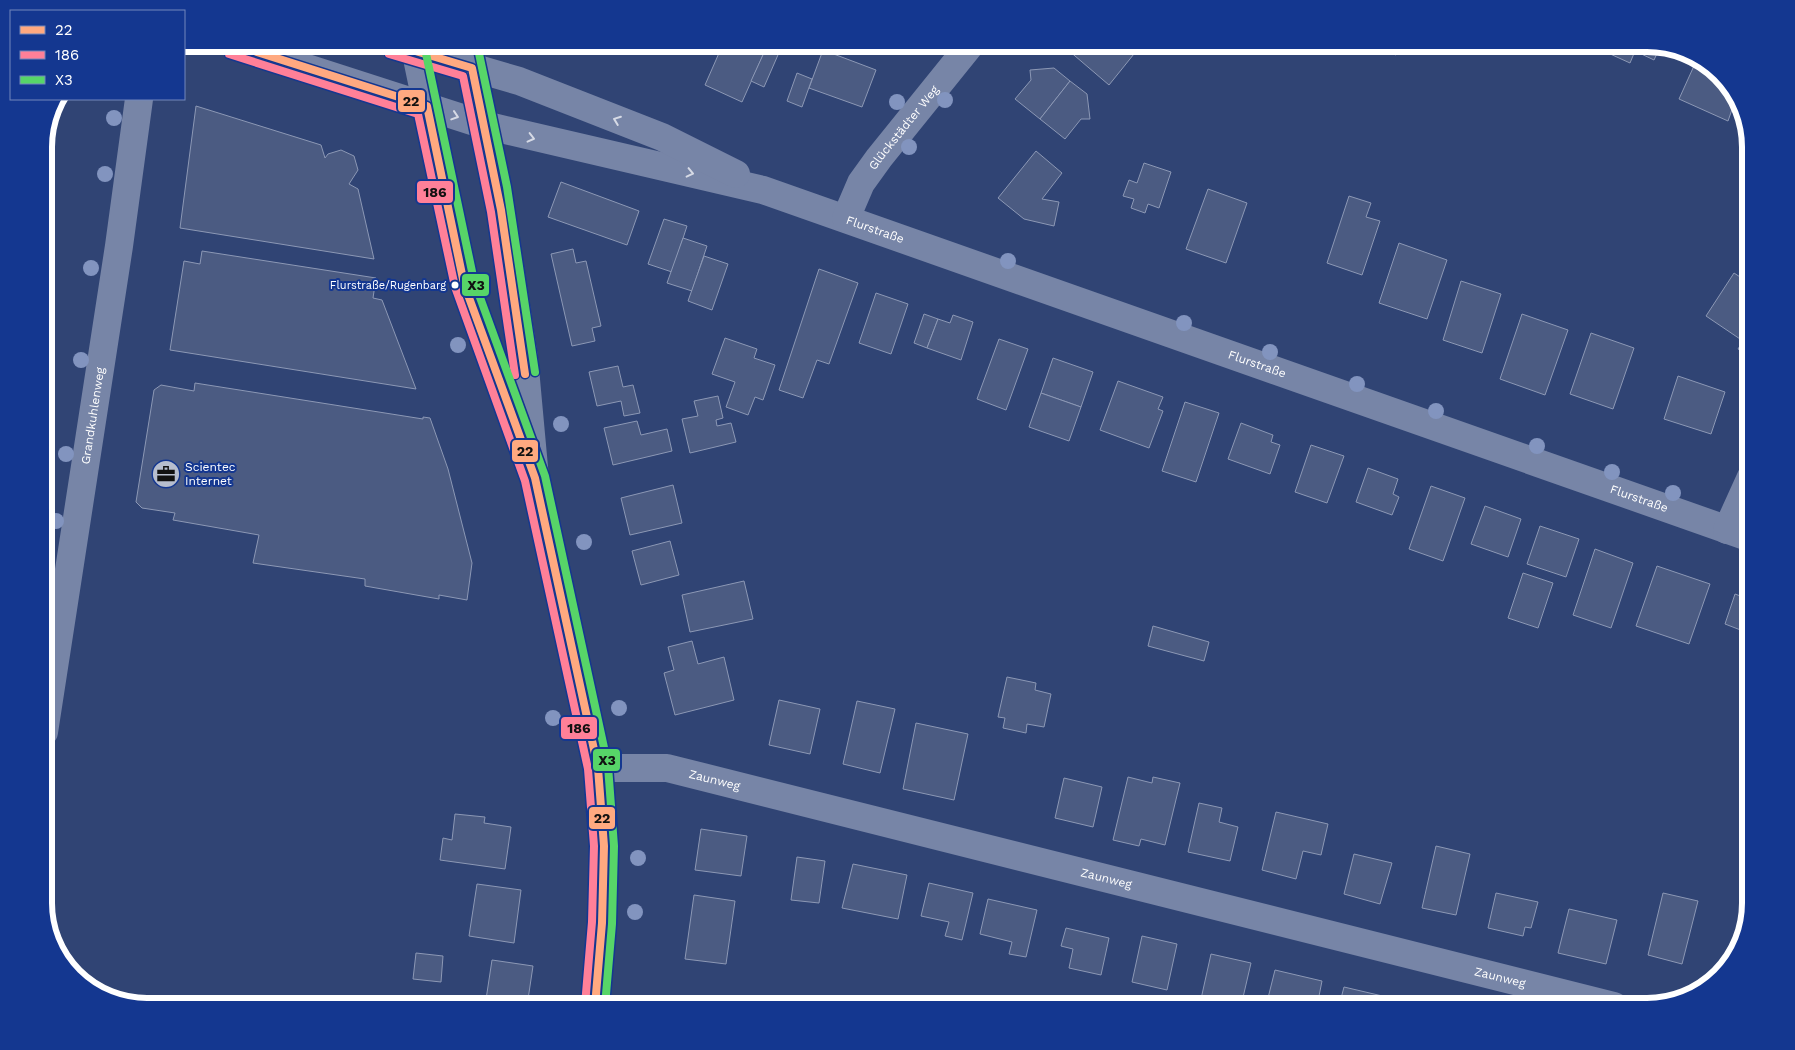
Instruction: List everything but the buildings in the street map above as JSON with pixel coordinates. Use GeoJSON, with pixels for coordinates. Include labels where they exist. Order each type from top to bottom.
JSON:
{"type":"FeatureCollection","features":[{"type":"Feature","properties":{"kind":"main road"},"geometry":{"type":"LineString","coordinates":[[409,53],[427,106],[464,284],[535,478]]}},
{"type":"Feature","properties":{"kind":"main road"},"geometry":{"type":"LineString","coordinates":[[469,56],[501,210],[524,358],[535,478],[598,768],[604,846],[602,924],[596,998]]}},
{"type":"Feature","properties":{"kind":"street","name":"Glückstädter Weg"},"geometry":{"type":"LineString","coordinates":[[846,218],[861,183],[964,52]]}},
{"type":"Feature","properties":{"kind":"street","name":"Flurstraße"},"geometry":{"type":"LineString","coordinates":[[260,53],[484,125],[763,190],[1739,534]]}},
{"type":"Feature","properties":{"kind":"street","name":"Flurstraße"},"geometry":{"type":"LineString","coordinates":[[449,53],[469,56],[519,81],[662,137],[721,165],[763,190]]}},
{"type":"Feature","properties":{"kind":"street","name":"Grandkuhlenweg"},"geometry":{"type":"LineString","coordinates":[[53,674],[119,246],[139,100]]}},
{"type":"Feature","properties":{"kind":"street"},"geometry":{"type":"LineString","coordinates":[[1739,534],[1742,520]]}},
{"type":"Feature","properties":{"kind":"street","name":"Zaunweg"},"geometry":{"type":"LineString","coordinates":[[598,768],[667,768],[1582,998]]}},
{"type":"Feature","properties":{"kind":"transit line","name":"22"},"geometry":{"type":"LineString","coordinates":[[260,53],[427,106],[464,284],[535,478],[598,768],[604,846],[602,923],[596,998]]}},
{"type":"Feature","properties":{"kind":"transit line","name":"22"},"geometry":{"type":"LineString","coordinates":[[421,53],[472,68],[501,210],[525,374]]}},
{"type":"Feature","properties":{"kind":"transit line","name":"X3"},"geometry":{"type":"LineString","coordinates":[[426,53],[474,281],[545,476],[608,766],[614,846],[612,924],[606,998]]}},
{"type":"Feature","properties":{"kind":"transit line","name":"X3"},"geometry":{"type":"LineString","coordinates":[[479,53],[507,187],[535,372]]}},
{"type":"Feature","properties":{"kind":"transit line","name":"186"},"geometry":{"type":"LineString","coordinates":[[229,54],[418,114],[455,287],[525,481],[588,769],[594,846],[592,922],[586,998]]}},
{"type":"Feature","properties":{"kind":"transit line","name":"186"},"geometry":{"type":"LineString","coordinates":[[389,54],[463,76],[491,212],[515,375]]}},
{"type":"Feature","properties":{"kind":"place","name":"Flurstraße/Rugenbarg"},"geometry":{"type":"Point","coordinates":[455,285]}},
{"type":"Feature","properties":{"kind":"place","name":"Scientec Internet"},"geometry":{"type":"Point","coordinates":[166,474]}}]}
